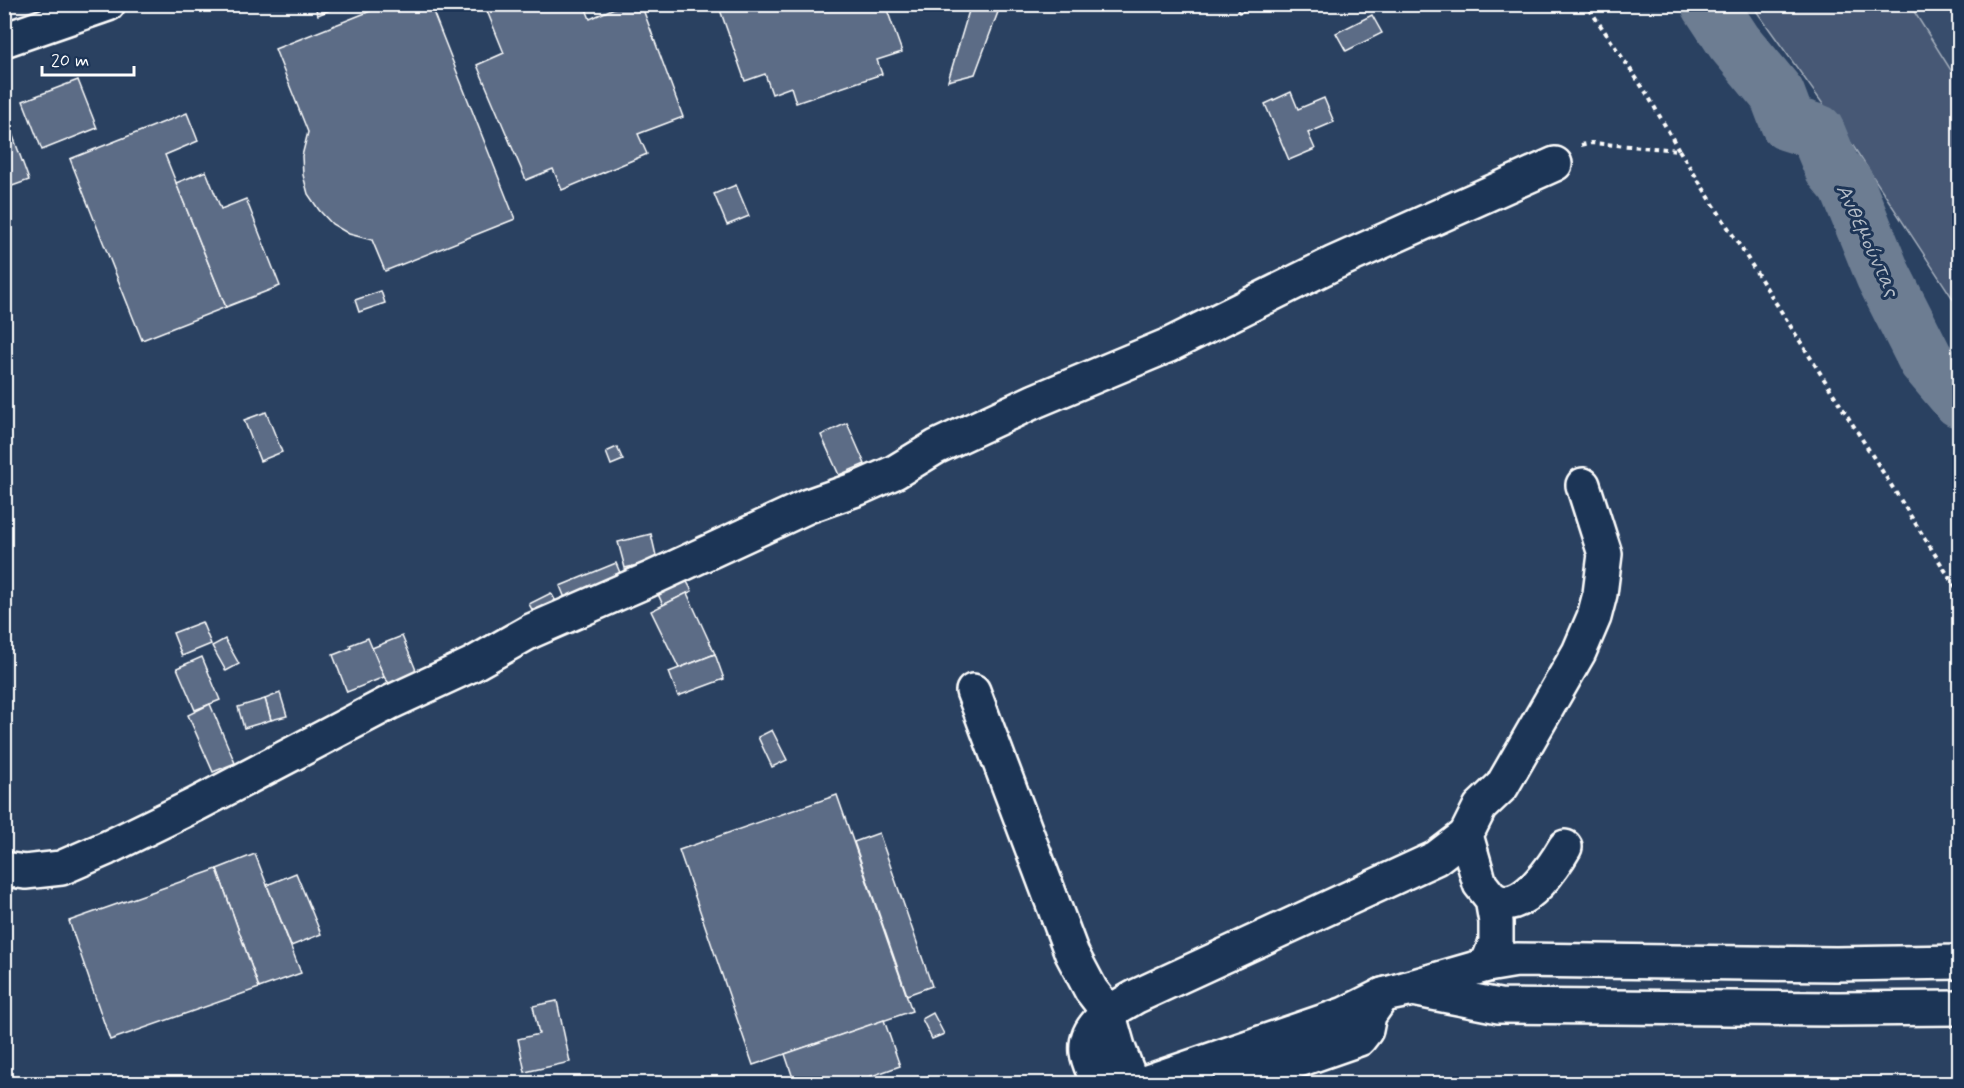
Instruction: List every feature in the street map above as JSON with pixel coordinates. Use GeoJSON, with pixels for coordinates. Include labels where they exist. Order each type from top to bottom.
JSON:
{"type":"FeatureCollection","features":[{"type":"Feature","properties":{"kind":"street"},"geometry":{"type":"LineString","coordinates":[[4,40],[108,4]]}},
{"type":"Feature","properties":{"kind":"street"},"geometry":{"type":"LineString","coordinates":[[4,869],[24,872],[61,868],[107,848],[289,757],[391,702],[471,665],[531,631],[808,506],[895,472],[936,447],[1035,401],[1169,345],[1334,263],[1555,164]]}},
{"type":"Feature","properties":{"kind":"street"},"geometry":{"type":"LineString","coordinates":[[1098,1083],[1087,1053],[1089,1033],[1108,1012],[1137,996],[1436,858],[1466,835],[1480,807],[1502,786],[1579,652],[1594,617],[1600,594],[1605,554],[1583,485]]}},
{"type":"Feature","properties":{"kind":"street"},"geometry":{"type":"LineString","coordinates":[[974,691],[1072,954],[1091,990],[1108,1012],[1132,1083]]}},
{"type":"Feature","properties":{"kind":"street"},"geometry":{"type":"LineString","coordinates":[[1466,835],[1480,884],[1492,899],[1505,904],[1526,896],[1552,869],[1565,847]]}},
{"type":"Feature","properties":{"kind":"street"},"geometry":{"type":"LineString","coordinates":[[1487,965],[1497,942],[1492,899]]}},
{"type":"Feature","properties":{"kind":"street"},"geometry":{"type":"LineString","coordinates":[[1141,1083],[1345,1014],[1383,995],[1487,965],[1517,960],[1836,964],[1959,962]]}},
{"type":"Feature","properties":{"kind":"street"},"geometry":{"type":"LineString","coordinates":[[1230,1083],[1359,1039],[1366,1030],[1369,1015],[1383,995],[1413,989],[1499,1006],[1959,1008]]}},
{"type":"Feature","properties":{"kind":"path"},"geometry":{"type":"LineString","coordinates":[[1586,4],[1647,94],[1679,150],[1959,594]]}},
{"type":"Feature","properties":{"kind":"path"},"geometry":{"type":"LineString","coordinates":[[1555,164],[1570,147],[1591,143],[1679,150]]}},
{"type":"Feature","properties":{"kind":"shaded area"},"geometry":{"type":"Polygon","coordinates":[[[1752,5],[1910,5],[1959,83],[1959,308],[1853,146],[1752,5]]]}},
{"type":"Feature","properties":{"kind":"shaded area"},"geometry":{"type":"Polygon","coordinates":[[[1886,5],[1959,5],[1959,122],[1886,5]]]}},
{"type":"Feature","properties":{"kind":"building"},"geometry":{"type":"Polygon","coordinates":[[[314,4],[344,4],[318,15],[314,4]]]}},
{"type":"Feature","properties":{"kind":"building"},"geometry":{"type":"Polygon","coordinates":[[[388,4],[430,4],[515,219],[385,271],[372,240],[349,234],[332,224],[308,194],[303,175],[302,156],[308,132],[275,49],[388,4]]]}},
{"type":"Feature","properties":{"kind":"building"},"geometry":{"type":"Polygon","coordinates":[[[503,4],[584,4],[590,19],[623,4],[641,4],[683,117],[638,134],[647,154],[562,190],[553,169],[526,180],[477,65],[504,53],[487,11],[503,4]]]}},
{"type":"Feature","properties":{"kind":"building"},"geometry":{"type":"Polygon","coordinates":[[[718,4],[885,4],[902,52],[877,60],[882,74],[796,103],[791,87],[772,94],[765,74],[745,81],[718,4]]]}},
{"type":"Feature","properties":{"kind":"building"},"geometry":{"type":"Polygon","coordinates":[[[971,4],[1001,4],[975,74],[948,81],[971,4]]]}},
{"type":"Feature","properties":{"kind":"building"},"geometry":{"type":"Polygon","coordinates":[[[1235,4],[1259,4],[1239,13],[1235,4]]]}},
{"type":"Feature","properties":{"kind":"building"},"geometry":{"type":"Polygon","coordinates":[[[1372,15],[1382,33],[1346,51],[1336,33],[1372,15]]]}},
{"type":"Feature","properties":{"kind":"building"},"geometry":{"type":"Polygon","coordinates":[[[78,80],[97,128],[42,150],[23,101],[78,80]]]}},
{"type":"Feature","properties":{"kind":"building"},"geometry":{"type":"Polygon","coordinates":[[[1291,92],[1298,109],[1324,98],[1334,122],[1308,133],[1315,149],[1289,160],[1265,104],[1291,92]]]}},
{"type":"Feature","properties":{"kind":"building"},"geometry":{"type":"Polygon","coordinates":[[[187,113],[198,141],[165,155],[226,307],[142,340],[70,159],[187,113]]]}},
{"type":"Feature","properties":{"kind":"building"},"geometry":{"type":"Polygon","coordinates":[[[4,115],[29,180],[4,189],[4,115]]]}},
{"type":"Feature","properties":{"kind":"building"},"geometry":{"type":"Polygon","coordinates":[[[206,171],[221,209],[246,199],[280,286],[226,307],[176,183],[206,171]]]}},
{"type":"Feature","properties":{"kind":"building"},"geometry":{"type":"Polygon","coordinates":[[[736,185],[749,216],[727,225],[714,194],[736,185]]]}},
{"type":"Feature","properties":{"kind":"building"},"geometry":{"type":"Polygon","coordinates":[[[381,291],[385,303],[359,312],[355,300],[381,291]]]}},
{"type":"Feature","properties":{"kind":"building"},"geometry":{"type":"Polygon","coordinates":[[[266,412],[282,452],[260,461],[244,420],[266,412]]]}},
{"type":"Feature","properties":{"kind":"building"},"geometry":{"type":"Polygon","coordinates":[[[847,423],[865,464],[839,475],[821,435],[847,423]]]}},
{"type":"Feature","properties":{"kind":"building"},"geometry":{"type":"Polygon","coordinates":[[[617,447],[623,460],[611,465],[606,452],[617,447]]]}},
{"type":"Feature","properties":{"kind":"building"},"geometry":{"type":"Polygon","coordinates":[[[651,534],[657,560],[625,568],[618,542],[651,534]]]}},
{"type":"Feature","properties":{"kind":"building"},"geometry":{"type":"Polygon","coordinates":[[[616,563],[625,585],[569,608],[560,586],[616,563]]]}},
{"type":"Feature","properties":{"kind":"building"},"geometry":{"type":"Polygon","coordinates":[[[685,578],[692,591],[663,605],[657,592],[685,578]]]}},
{"type":"Feature","properties":{"kind":"building"},"geometry":{"type":"Polygon","coordinates":[[[551,593],[562,612],[540,624],[529,604],[551,593]]]}},
{"type":"Feature","properties":{"kind":"building"},"geometry":{"type":"Polygon","coordinates":[[[687,593],[715,654],[679,668],[651,611],[687,593]]]}},
{"type":"Feature","properties":{"kind":"building"},"geometry":{"type":"Polygon","coordinates":[[[202,622],[211,644],[182,656],[173,633],[202,622]]]}},
{"type":"Feature","properties":{"kind":"building"},"geometry":{"type":"Polygon","coordinates":[[[402,636],[420,680],[394,689],[384,677],[372,648],[402,636]]]}},
{"type":"Feature","properties":{"kind":"building"},"geometry":{"type":"Polygon","coordinates":[[[368,638],[384,677],[347,692],[333,655],[368,638]]]}},
{"type":"Feature","properties":{"kind":"building"},"geometry":{"type":"Polygon","coordinates":[[[225,639],[239,664],[226,671],[212,646],[225,639]]]}},
{"type":"Feature","properties":{"kind":"building"},"geometry":{"type":"Polygon","coordinates":[[[715,654],[724,679],[678,696],[669,672],[715,654]]]}},
{"type":"Feature","properties":{"kind":"building"},"geometry":{"type":"Polygon","coordinates":[[[202,657],[220,700],[195,710],[177,668],[202,657]]]}},
{"type":"Feature","properties":{"kind":"building"},"geometry":{"type":"Polygon","coordinates":[[[280,693],[287,716],[271,720],[265,699],[280,693]]]}},
{"type":"Feature","properties":{"kind":"building"},"geometry":{"type":"Polygon","coordinates":[[[265,699],[271,720],[244,728],[238,707],[265,699]]]}},
{"type":"Feature","properties":{"kind":"building"},"geometry":{"type":"Polygon","coordinates":[[[210,704],[235,763],[213,772],[188,715],[210,704]]]}},
{"type":"Feature","properties":{"kind":"building"},"geometry":{"type":"Polygon","coordinates":[[[772,730],[787,760],[772,767],[758,737],[772,730]]]}},
{"type":"Feature","properties":{"kind":"building"},"geometry":{"type":"Polygon","coordinates":[[[837,795],[912,1011],[753,1065],[679,850],[837,795]]]}},
{"type":"Feature","properties":{"kind":"building"},"geometry":{"type":"Polygon","coordinates":[[[879,833],[932,986],[907,995],[854,842],[879,833]]]}},
{"type":"Feature","properties":{"kind":"building"},"geometry":{"type":"Polygon","coordinates":[[[255,854],[301,973],[259,988],[217,869],[255,854]]]}},
{"type":"Feature","properties":{"kind":"building"},"geometry":{"type":"Polygon","coordinates":[[[217,869],[259,988],[110,1040],[69,921],[217,869]]]}},
{"type":"Feature","properties":{"kind":"building"},"geometry":{"type":"Polygon","coordinates":[[[296,873],[321,934],[291,946],[267,885],[296,873]]]}},
{"type":"Feature","properties":{"kind":"building"},"geometry":{"type":"Polygon","coordinates":[[[557,1001],[570,1062],[525,1072],[518,1039],[539,1034],[533,1006],[557,1001]]]}},
{"type":"Feature","properties":{"kind":"building"},"geometry":{"type":"Polygon","coordinates":[[[933,1013],[944,1034],[932,1039],[922,1019],[933,1013]]]}},
{"type":"Feature","properties":{"kind":"building"},"geometry":{"type":"Polygon","coordinates":[[[884,1020],[900,1066],[849,1084],[795,1084],[785,1054],[884,1020]]]}},
{"type":"Feature","properties":{"kind":"waterway","name":"Ανθεμούντας"},"geometry":{"type":"LineString","coordinates":[[1709,4],[1734,42],[1777,94],[1788,123],[1817,132],[1832,168],[1847,186],[1883,275],[1926,360],[1960,400]]}}]}
